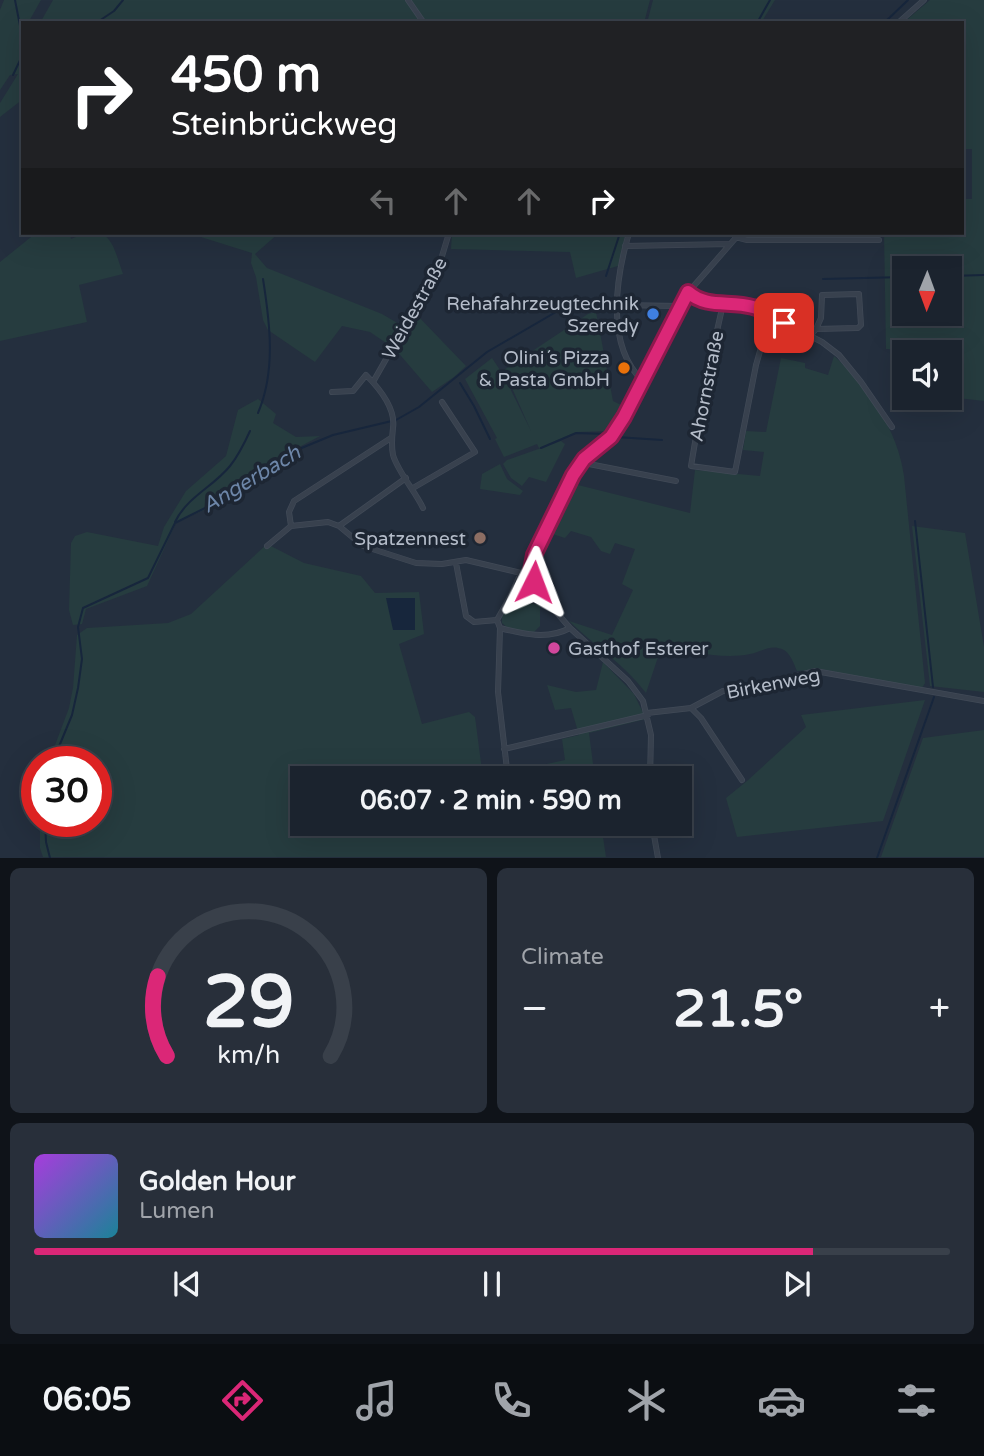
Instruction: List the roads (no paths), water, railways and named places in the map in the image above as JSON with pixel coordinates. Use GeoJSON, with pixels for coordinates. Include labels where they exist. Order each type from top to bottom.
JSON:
{"type":"FeatureCollection","features":[{"type":"Feature","properties":{"kind":"street"},"geometry":{"type":"LineString","coordinates":[[408,0],[423,21]]}},
{"type":"Feature","properties":{"kind":"street"},"geometry":{"type":"LineString","coordinates":[[900,21],[924,0]]}},
{"type":"Feature","properties":{"kind":"street","name":"Weidestraße"},"geometry":{"type":"LineString","coordinates":[[373,382],[439,266],[448,235]]}},
{"type":"Feature","properties":{"kind":"street"},"geometry":{"type":"LineString","coordinates":[[628,235],[617,305],[621,351],[632,371],[643,381]]}},
{"type":"Feature","properties":{"kind":"street"},"geometry":{"type":"LineString","coordinates":[[650,766],[651,735],[643,701],[628,681],[570,628],[539,592],[531,571],[538,543],[573,475],[584,459],[611,437],[624,417],[688,292],[738,235],[747,240],[879,240]]}},
{"type":"Feature","properties":{"kind":"street"},"geometry":{"type":"LineString","coordinates":[[625,246],[730,244]]}},
{"type":"Feature","properties":{"kind":"street"},"geometry":{"type":"LineString","coordinates":[[688,292],[697,299],[754,307],[822,342],[844,360],[892,427]]}},
{"type":"Feature","properties":{"kind":"street"},"geometry":{"type":"LineString","coordinates":[[810,336],[821,318],[822,295],[859,294],[861,325],[858,328],[816,329]]}},
{"type":"Feature","properties":{"kind":"street","name":"Ahornstraße"},"geometry":{"type":"LineString","coordinates":[[723,304],[704,389],[691,466],[735,472],[756,365],[770,316]]}},
{"type":"Feature","properties":{"kind":"street"},"geometry":{"type":"LineString","coordinates":[[617,305],[679,306]]}},
{"type":"Feature","properties":{"kind":"street"},"geometry":{"type":"LineString","coordinates":[[332,392],[353,391],[366,375],[385,397],[394,425],[391,438],[393,455],[423,508]]}},
{"type":"Feature","properties":{"kind":"street"},"geometry":{"type":"LineString","coordinates":[[414,488],[475,452],[442,402]]}},
{"type":"Feature","properties":{"kind":"street"},"geometry":{"type":"LineString","coordinates":[[291,526],[289,512],[294,501],[391,438]]}},
{"type":"Feature","properties":{"kind":"street"},"geometry":{"type":"LineString","coordinates":[[584,459],[589,464],[600,467],[676,481]]}},
{"type":"Feature","properties":{"kind":"street"},"geometry":{"type":"LineString","coordinates":[[339,526],[406,478]]}},
{"type":"Feature","properties":{"kind":"street"},"geometry":{"type":"LineString","coordinates":[[267,546],[291,526],[328,523],[339,526],[363,546],[428,565],[466,560],[520,573],[531,571]]}},
{"type":"Feature","properties":{"kind":"street"},"geometry":{"type":"LineString","coordinates":[[456,563],[466,616],[474,622],[497,620]]}},
{"type":"Feature","properties":{"kind":"street"},"geometry":{"type":"LineString","coordinates":[[506,766],[498,692],[500,628],[497,620],[520,573]]}},
{"type":"Feature","properties":{"kind":"street"},"geometry":{"type":"LineString","coordinates":[[500,628],[541,635],[557,634],[570,628]]}},
{"type":"Feature","properties":{"kind":"street","name":"Birkenweg"},"geometry":{"type":"LineString","coordinates":[[504,749],[648,714],[691,708],[723,691],[755,687],[815,671],[984,701]]}},
{"type":"Feature","properties":{"kind":"street"},"geometry":{"type":"LineString","coordinates":[[691,708],[701,718],[742,780]]}},
{"type":"Feature","properties":{"kind":"street"},"geometry":{"type":"LineString","coordinates":[[654,836],[658,858]]}},
{"type":"Feature","properties":{"kind":"water"},"geometry":{"type":"Polygon","coordinates":[[[386,598],[415,598],[415,630],[393,630],[386,598]]]}},
{"type":"Feature","properties":{"kind":"waterway"},"geometry":{"type":"LineString","coordinates":[[15,0],[21,31]]}},
{"type":"Feature","properties":{"kind":"waterway"},"geometry":{"type":"LineString","coordinates":[[99,21],[114,11],[123,0]]}},
{"type":"Feature","properties":{"kind":"waterway"},"geometry":{"type":"LineString","coordinates":[[758,21],[770,0]]}},
{"type":"Feature","properties":{"kind":"waterway","name":"Angerbach"},"geometry":{"type":"LineString","coordinates":[[886,21],[908,0]]}},
{"type":"Feature","properties":{"kind":"waterway"},"geometry":{"type":"LineString","coordinates":[[13,75],[21,58]]}},
{"type":"Feature","properties":{"kind":"waterway","name":"Angerbach"},"geometry":{"type":"LineString","coordinates":[[606,276],[619,235]]}},
{"type":"Feature","properties":{"kind":"waterway"},"geometry":{"type":"LineString","coordinates":[[962,276],[984,275]]}},
{"type":"Feature","properties":{"kind":"waterway"},"geometry":{"type":"LineString","coordinates":[[823,279],[892,277]]}},
{"type":"Feature","properties":{"kind":"waterway"},"geometry":{"type":"LineString","coordinates":[[258,413],[267,381],[270,347],[263,279]]}},
{"type":"Feature","properties":{"kind":"waterway","name":"Angerbach"},"geometry":{"type":"LineString","coordinates":[[59,746],[72,715],[78,688],[82,659],[78,627],[83,608],[148,578],[175,523],[225,498],[287,454],[333,435],[396,420],[419,407],[487,352],[580,298]]}},
{"type":"Feature","properties":{"kind":"waterway"},"geometry":{"type":"LineString","coordinates":[[460,383],[490,439]]}},
{"type":"Feature","properties":{"kind":"waterway"},"geometry":{"type":"LineString","coordinates":[[175,522],[186,506],[230,466],[250,431]]}},
{"type":"Feature","properties":{"kind":"waterway"},"geometry":{"type":"LineString","coordinates":[[541,448],[576,433],[606,434]]}},
{"type":"Feature","properties":{"kind":"waterway"},"geometry":{"type":"LineString","coordinates":[[616,437],[662,440]]}},
{"type":"Feature","properties":{"kind":"waterway"},"geometry":{"type":"LineString","coordinates":[[915,521],[933,687]]}},
{"type":"Feature","properties":{"kind":"waterway"},"geometry":{"type":"LineString","coordinates":[[877,858],[934,697]]}},
{"type":"Feature","properties":{"kind":"waterway","name":"Angerbach"},"geometry":{"type":"LineString","coordinates":[[46,837],[50,858]]}},
{"type":"Feature","properties":{"kind":"place","name":"Rehafahrzeugtechnik Szeredy"},"geometry":{"type":"Point","coordinates":[653,314]}},
{"type":"Feature","properties":{"kind":"place","name":"Olini´s Pizza & Pasta GmbH"},"geometry":{"type":"Point","coordinates":[624,368]}},
{"type":"Feature","properties":{"kind":"place","name":"Spatzennest"},"geometry":{"type":"Point","coordinates":[480,538]}},
{"type":"Feature","properties":{"kind":"place","name":"Gasthof Esterer"},"geometry":{"type":"Point","coordinates":[554,648]}}]}
